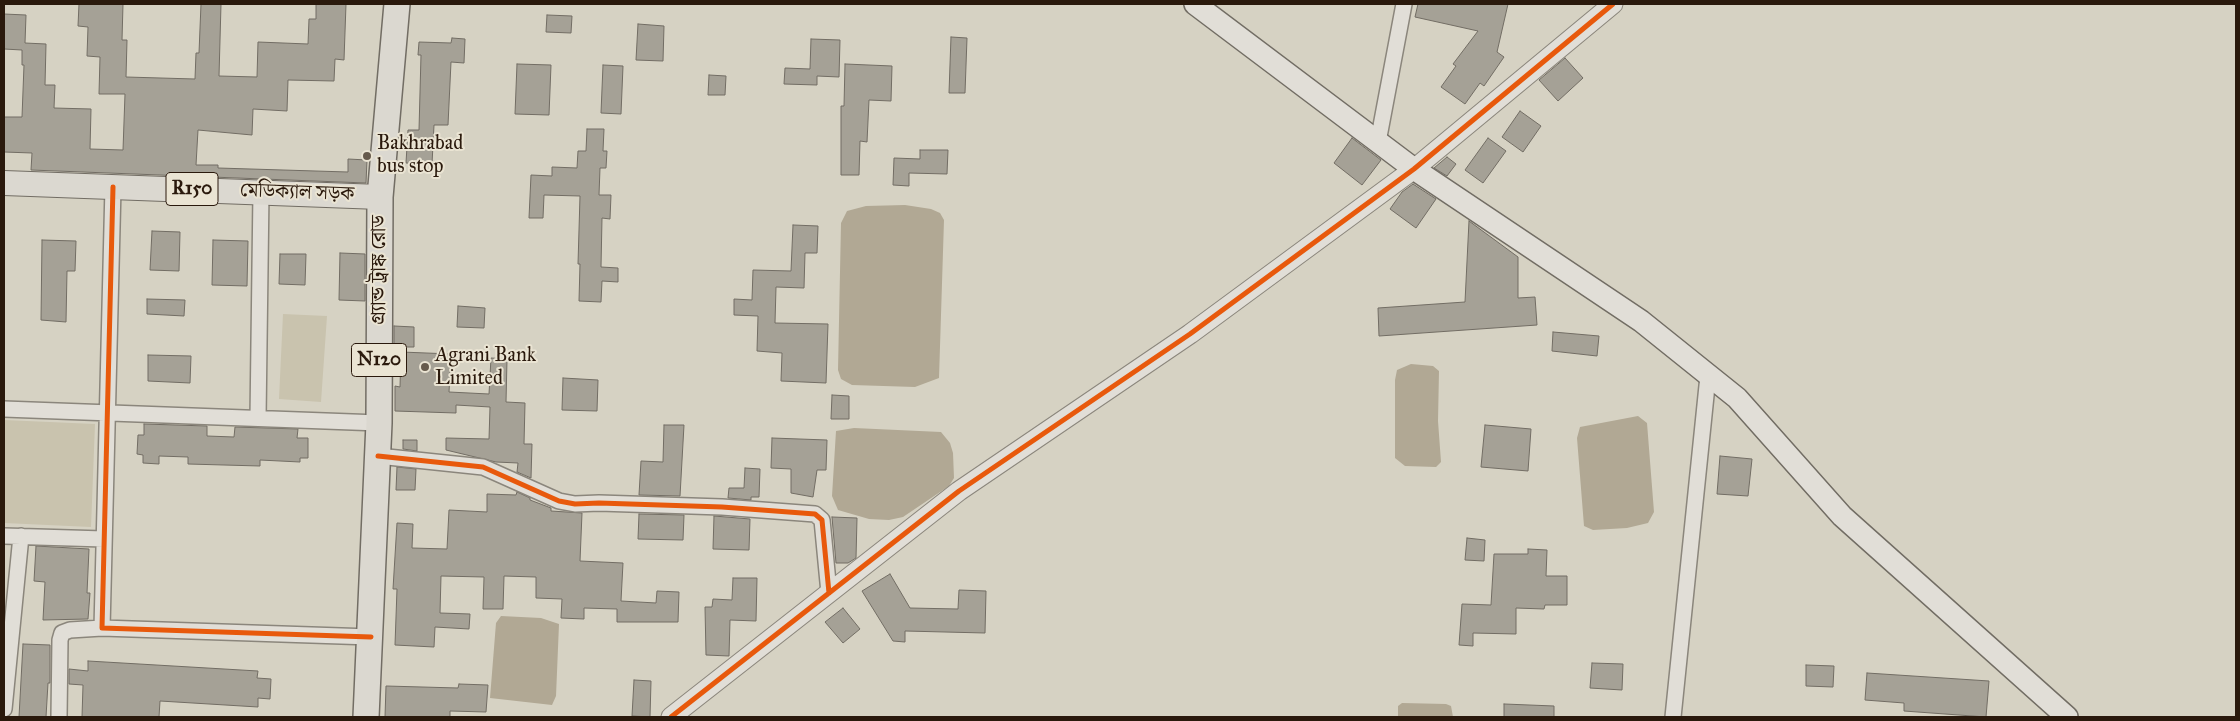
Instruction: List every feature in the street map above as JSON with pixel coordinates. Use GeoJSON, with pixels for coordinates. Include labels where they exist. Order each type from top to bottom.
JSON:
{"type":"FeatureCollection","features":[{"type":"Feature","properties":{"kind":"highway","name":"গ্র্যান্ড ট্রাঙ্ক রোড"},"geometry":{"type":"LineString","coordinates":[[366,717],[379,423],[380,197],[397,4]]}},
{"type":"Feature","properties":{"kind":"main road"},"geometry":{"type":"LineString","coordinates":[[1195,4],[1414,169],[1641,322],[1737,398],[1842,516],[2067,717]]}},
{"type":"Feature","properties":{"kind":"main road","name":"মেডিক্যাল সড়ক"},"geometry":{"type":"LineString","coordinates":[[4,183],[380,197]]}},
{"type":"Feature","properties":{"kind":"street"},"geometry":{"type":"LineString","coordinates":[[1378,142],[1404,4]]}},
{"type":"Feature","properties":{"kind":"street"},"geometry":{"type":"LineString","coordinates":[[671,717],[959,491],[1190,334],[1414,169],[1613,4]]}},
{"type":"Feature","properties":{"kind":"street"},"geometry":{"type":"LineString","coordinates":[[102,628],[113,187]]}},
{"type":"Feature","properties":{"kind":"street"},"geometry":{"type":"LineString","coordinates":[[258,418],[261,192]]}},
{"type":"Feature","properties":{"kind":"street"},"geometry":{"type":"LineString","coordinates":[[1673,717],[1708,376]]}},
{"type":"Feature","properties":{"kind":"street"},"geometry":{"type":"LineString","coordinates":[[4,409],[379,423]]}},
{"type":"Feature","properties":{"kind":"street"},"geometry":{"type":"LineString","coordinates":[[378,456],[483,468],[559,501],[575,504],[599,503],[713,507],[815,514],[822,520],[829,593]]}},
{"type":"Feature","properties":{"kind":"street"},"geometry":{"type":"LineString","coordinates":[[4,536],[104,539]]}},
{"type":"Feature","properties":{"kind":"street"},"geometry":{"type":"LineString","coordinates":[[4,709],[21,536]]}},
{"type":"Feature","properties":{"kind":"street"},"geometry":{"type":"LineString","coordinates":[[59,717],[60,640],[62,633],[70,630],[102,628],[371,637]]}},
{"type":"Feature","properties":{"kind":"shaded area"},"geometry":{"type":"Polygon","coordinates":[[[905,205],[931,209],[940,213],[944,220],[939,378],[915,387],[852,385],[841,379],[838,370],[841,223],[847,211],[866,206],[905,205]]]}},
{"type":"Feature","properties":{"kind":"shaded area"},"geometry":{"type":"Polygon","coordinates":[[[283,314],[327,316],[321,402],[279,399],[283,314]]]}},
{"type":"Feature","properties":{"kind":"shaded area"},"geometry":{"type":"Polygon","coordinates":[[[1411,364],[1433,366],[1439,371],[1438,421],[1441,462],[1436,467],[1405,466],[1395,458],[1395,380],[1397,370],[1411,364]]]}},
{"type":"Feature","properties":{"kind":"shaded area"},"geometry":{"type":"Polygon","coordinates":[[[1638,416],[1647,423],[1654,512],[1648,523],[1627,528],[1593,530],[1584,526],[1577,438],[1580,427],[1638,416]]]}},
{"type":"Feature","properties":{"kind":"shaded area"},"geometry":{"type":"Polygon","coordinates":[[[4,420],[95,424],[91,527],[4,523],[4,420]]]}},
{"type":"Feature","properties":{"kind":"shaded area"},"geometry":{"type":"Polygon","coordinates":[[[854,428],[941,432],[950,443],[953,453],[954,478],[949,486],[903,517],[889,520],[869,519],[838,510],[832,496],[836,431],[854,428]]]}},
{"type":"Feature","properties":{"kind":"shaded area"},"geometry":{"type":"Polygon","coordinates":[[[501,616],[541,618],[559,624],[556,696],[552,705],[490,698],[496,623],[501,616]]]}},
{"type":"Feature","properties":{"kind":"shaded area"},"geometry":{"type":"Polygon","coordinates":[[[1402,703],[1446,704],[1451,706],[1453,717],[1398,717],[1398,706],[1402,703]]]}},
{"type":"Feature","properties":{"kind":"building"},"geometry":{"type":"Polygon","coordinates":[[[79,4],[123,4],[122,40],[127,40],[126,77],[195,79],[196,53],[199,53],[201,4],[221,4],[219,76],[257,77],[258,42],[308,44],[309,19],[316,19],[316,4],[346,4],[344,60],[335,59],[334,81],[288,80],[287,111],[253,109],[252,135],[198,130],[196,165],[218,165],[218,168],[348,172],[348,159],[367,160],[366,183],[31,170],[32,153],[4,152],[4,117],[22,117],[24,65],[22,65],[22,50],[4,49],[4,14],[26,15],[25,43],[46,44],[45,85],[55,85],[54,108],[91,109],[90,149],[123,150],[125,94],[99,94],[100,57],[87,56],[88,27],[78,26],[79,4]]]}},
{"type":"Feature","properties":{"kind":"building"},"geometry":{"type":"Polygon","coordinates":[[[1418,4],[1508,4],[1497,52],[1504,57],[1484,86],[1480,83],[1465,104],[1441,87],[1456,66],[1453,64],[1478,31],[1415,17],[1418,4]]]}},
{"type":"Feature","properties":{"kind":"building"},"geometry":{"type":"Polygon","coordinates":[[[547,15],[572,16],[571,33],[546,32],[547,15]]]}},
{"type":"Feature","properties":{"kind":"building"},"geometry":{"type":"Polygon","coordinates":[[[638,24],[664,26],[663,61],[636,60],[638,24]]]}},
{"type":"Feature","properties":{"kind":"building"},"geometry":{"type":"Polygon","coordinates":[[[951,37],[967,38],[965,93],[949,93],[951,37]]]}},
{"type":"Feature","properties":{"kind":"building"},"geometry":{"type":"Polygon","coordinates":[[[452,38],[465,39],[464,63],[451,62],[448,125],[434,125],[432,164],[406,163],[408,130],[419,130],[421,55],[418,55],[419,42],[451,43],[452,38]]]}},
{"type":"Feature","properties":{"kind":"building"},"geometry":{"type":"Polygon","coordinates":[[[811,39],[840,40],[839,77],[817,76],[817,85],[784,84],[785,68],[810,69],[811,39]]]}},
{"type":"Feature","properties":{"kind":"building"},"geometry":{"type":"Polygon","coordinates":[[[1565,58],[1583,78],[1558,101],[1539,80],[1565,58]]]}},
{"type":"Feature","properties":{"kind":"building"},"geometry":{"type":"Polygon","coordinates":[[[517,64],[551,65],[549,115],[515,114],[517,64]]]}},
{"type":"Feature","properties":{"kind":"building"},"geometry":{"type":"Polygon","coordinates":[[[845,64],[892,66],[891,101],[869,100],[867,142],[860,141],[859,175],[841,175],[841,106],[844,106],[845,64]]]}},
{"type":"Feature","properties":{"kind":"building"},"geometry":{"type":"Polygon","coordinates":[[[603,65],[623,66],[621,114],[601,113],[603,65]]]}},
{"type":"Feature","properties":{"kind":"building"},"geometry":{"type":"Polygon","coordinates":[[[709,75],[726,76],[725,95],[708,95],[709,75]]]}},
{"type":"Feature","properties":{"kind":"building"},"geometry":{"type":"Polygon","coordinates":[[[1520,111],[1541,126],[1523,152],[1502,137],[1520,111]]]}},
{"type":"Feature","properties":{"kind":"building"},"geometry":{"type":"Polygon","coordinates":[[[587,129],[604,129],[603,151],[607,151],[606,168],[600,168],[599,195],[611,195],[610,219],[602,218],[601,267],[618,268],[618,282],[602,281],[601,302],[579,301],[580,196],[544,195],[543,218],[529,218],[531,175],[552,176],[552,167],[577,168],[578,151],[586,151],[587,129]]]}},
{"type":"Feature","properties":{"kind":"building"},"geometry":{"type":"Polygon","coordinates":[[[1352,138],[1381,160],[1362,185],[1334,163],[1352,138]]]}},
{"type":"Feature","properties":{"kind":"building"},"geometry":{"type":"Polygon","coordinates":[[[1488,138],[1506,151],[1483,183],[1465,170],[1488,138]]]}},
{"type":"Feature","properties":{"kind":"building"},"geometry":{"type":"Polygon","coordinates":[[[920,150],[948,150],[947,174],[909,173],[909,186],[893,185],[894,158],[920,159],[920,150]]]}},
{"type":"Feature","properties":{"kind":"building"},"geometry":{"type":"Polygon","coordinates":[[[1447,157],[1456,164],[1447,176],[1434,168],[1447,157]]]}},
{"type":"Feature","properties":{"kind":"building"},"geometry":{"type":"Polygon","coordinates":[[[1413,184],[1436,199],[1416,228],[1390,209],[1402,192],[1413,184]]]}},
{"type":"Feature","properties":{"kind":"building"},"geometry":{"type":"Polygon","coordinates":[[[1469,221],[1518,257],[1518,298],[1535,297],[1537,325],[1379,336],[1378,308],[1465,302],[1469,221]]]}},
{"type":"Feature","properties":{"kind":"building"},"geometry":{"type":"Polygon","coordinates":[[[793,225],[818,226],[817,253],[805,253],[804,288],[776,287],[775,323],[828,324],[826,383],[781,381],[782,353],[757,351],[758,316],[734,315],[734,299],[752,300],[753,270],[791,271],[793,225]]]}},
{"type":"Feature","properties":{"kind":"building"},"geometry":{"type":"Polygon","coordinates":[[[152,231],[180,232],[179,271],[150,270],[152,231]]]}},
{"type":"Feature","properties":{"kind":"building"},"geometry":{"type":"Polygon","coordinates":[[[42,240],[76,241],[75,271],[67,271],[66,322],[41,320],[42,240]]]}},
{"type":"Feature","properties":{"kind":"building"},"geometry":{"type":"Polygon","coordinates":[[[213,240],[248,241],[247,286],[212,285],[213,240]]]}},
{"type":"Feature","properties":{"kind":"building"},"geometry":{"type":"Polygon","coordinates":[[[340,253],[365,254],[365,301],[339,300],[340,253]]]}},
{"type":"Feature","properties":{"kind":"building"},"geometry":{"type":"Polygon","coordinates":[[[280,254],[306,254],[305,285],[279,284],[280,254]]]}},
{"type":"Feature","properties":{"kind":"building"},"geometry":{"type":"Polygon","coordinates":[[[147,299],[185,300],[184,316],[147,314],[147,299]]]}},
{"type":"Feature","properties":{"kind":"building"},"geometry":{"type":"Polygon","coordinates":[[[458,306],[485,308],[484,328],[457,327],[458,306]]]}},
{"type":"Feature","properties":{"kind":"building"},"geometry":{"type":"Polygon","coordinates":[[[394,326],[414,327],[414,347],[394,347],[394,326]]]}},
{"type":"Feature","properties":{"kind":"building"},"geometry":{"type":"Polygon","coordinates":[[[1553,332],[1599,336],[1597,356],[1552,351],[1553,332]]]}},
{"type":"Feature","properties":{"kind":"building"},"geometry":{"type":"Polygon","coordinates":[[[401,352],[451,354],[449,392],[489,394],[491,358],[507,359],[506,402],[525,403],[524,444],[532,444],[531,478],[517,472],[518,463],[496,462],[446,450],[446,438],[489,439],[490,407],[456,405],[456,413],[395,411],[395,386],[400,387],[401,352]]]}},
{"type":"Feature","properties":{"kind":"building"},"geometry":{"type":"Polygon","coordinates":[[[148,355],[191,356],[190,383],[148,381],[148,355]]]}},
{"type":"Feature","properties":{"kind":"building"},"geometry":{"type":"Polygon","coordinates":[[[563,378],[598,380],[597,411],[562,410],[563,378]]]}},
{"type":"Feature","properties":{"kind":"building"},"geometry":{"type":"Polygon","coordinates":[[[832,395],[849,396],[849,419],[831,419],[832,395]]]}},
{"type":"Feature","properties":{"kind":"building"},"geometry":{"type":"Polygon","coordinates":[[[144,424],[207,426],[207,436],[234,437],[235,427],[298,429],[297,438],[308,438],[308,458],[300,458],[300,462],[260,460],[260,466],[188,464],[188,457],[159,456],[159,464],[143,463],[143,455],[137,454],[138,435],[144,435],[144,424]]]}},
{"type":"Feature","properties":{"kind":"building"},"geometry":{"type":"Polygon","coordinates":[[[664,425],[684,425],[680,496],[639,495],[641,461],[663,462],[664,425]]]}},
{"type":"Feature","properties":{"kind":"building"},"geometry":{"type":"Polygon","coordinates":[[[1485,425],[1531,429],[1528,471],[1481,467],[1485,425]]]}},
{"type":"Feature","properties":{"kind":"building"},"geometry":{"type":"Polygon","coordinates":[[[772,438],[827,440],[826,470],[817,470],[813,497],[791,493],[791,469],[771,468],[772,438]]]}},
{"type":"Feature","properties":{"kind":"building"},"geometry":{"type":"Polygon","coordinates":[[[403,440],[417,440],[417,451],[403,449],[403,440]]]}},
{"type":"Feature","properties":{"kind":"building"},"geometry":{"type":"Polygon","coordinates":[[[1720,456],[1752,459],[1748,496],[1717,494],[1720,456]]]}},
{"type":"Feature","properties":{"kind":"building"},"geometry":{"type":"Polygon","coordinates":[[[397,467],[416,469],[415,490],[396,490],[397,467]]]}},
{"type":"Feature","properties":{"kind":"building"},"geometry":{"type":"Polygon","coordinates":[[[745,468],[760,469],[759,497],[751,497],[751,500],[728,498],[729,488],[744,488],[745,468]]]}},
{"type":"Feature","properties":{"kind":"building"},"geometry":{"type":"Polygon","coordinates":[[[517,492],[530,498],[530,500],[551,508],[551,511],[582,513],[580,561],[623,563],[621,601],[656,603],[657,591],[679,592],[678,622],[617,622],[617,609],[584,608],[584,619],[561,618],[562,599],[536,598],[536,577],[504,576],[503,609],[483,609],[484,577],[441,576],[440,613],[470,614],[469,629],[435,627],[434,647],[395,645],[397,589],[393,589],[397,523],[413,524],[412,548],[447,549],[449,510],[487,512],[487,494],[516,495],[517,492]]]}},
{"type":"Feature","properties":{"kind":"building"},"geometry":{"type":"Polygon","coordinates":[[[639,514],[684,515],[683,540],[638,539],[639,514]]]}},
{"type":"Feature","properties":{"kind":"building"},"geometry":{"type":"Polygon","coordinates":[[[714,516],[750,519],[749,550],[713,549],[714,516]]]}},
{"type":"Feature","properties":{"kind":"building"},"geometry":{"type":"Polygon","coordinates":[[[832,517],[857,518],[856,558],[848,563],[836,563],[832,517]]]}},
{"type":"Feature","properties":{"kind":"building"},"geometry":{"type":"Polygon","coordinates":[[[1467,538],[1485,540],[1484,561],[1465,560],[1467,538]]]}},
{"type":"Feature","properties":{"kind":"building"},"geometry":{"type":"Polygon","coordinates":[[[36,546],[89,549],[87,593],[90,593],[88,619],[43,620],[45,582],[34,581],[36,546]]]}},
{"type":"Feature","properties":{"kind":"building"},"geometry":{"type":"Polygon","coordinates":[[[1528,549],[1547,550],[1546,576],[1567,576],[1567,605],[1545,605],[1544,609],[1516,608],[1516,634],[1473,633],[1473,646],[1459,645],[1462,604],[1491,605],[1494,554],[1528,554],[1528,549]]]}},
{"type":"Feature","properties":{"kind":"building"},"geometry":{"type":"Polygon","coordinates":[[[890,574],[910,608],[958,609],[959,590],[986,591],[985,633],[905,631],[905,642],[893,641],[862,591],[890,574]]]}},
{"type":"Feature","properties":{"kind":"building"},"geometry":{"type":"Polygon","coordinates":[[[733,578],[757,578],[756,621],[730,620],[729,656],[706,655],[705,607],[712,607],[713,599],[732,600],[733,578]]]}},
{"type":"Feature","properties":{"kind":"building"},"geometry":{"type":"Polygon","coordinates":[[[843,608],[860,629],[843,643],[825,622],[843,608]]]}},
{"type":"Feature","properties":{"kind":"building"},"geometry":{"type":"Polygon","coordinates":[[[23,644],[50,645],[50,683],[48,683],[46,717],[19,717],[23,644]]]}},
{"type":"Feature","properties":{"kind":"building"},"geometry":{"type":"Polygon","coordinates":[[[88,661],[258,671],[257,678],[271,679],[270,699],[258,698],[258,707],[160,701],[159,717],[82,717],[83,685],[69,684],[69,669],[88,671],[88,661]]]}},
{"type":"Feature","properties":{"kind":"building"},"geometry":{"type":"Polygon","coordinates":[[[1592,663],[1623,664],[1622,690],[1590,688],[1592,663]]]}},
{"type":"Feature","properties":{"kind":"building"},"geometry":{"type":"Polygon","coordinates":[[[1806,665],[1834,666],[1833,687],[1806,686],[1806,665]]]}},
{"type":"Feature","properties":{"kind":"building"},"geometry":{"type":"Polygon","coordinates":[[[1867,673],[1989,681],[1986,717],[1904,711],[1904,703],[1865,700],[1867,673]]]}},
{"type":"Feature","properties":{"kind":"building"},"geometry":{"type":"Polygon","coordinates":[[[634,680],[651,681],[650,717],[632,716],[634,680]]]}},
{"type":"Feature","properties":{"kind":"building"},"geometry":{"type":"Polygon","coordinates":[[[459,684],[488,685],[486,712],[450,711],[450,717],[385,717],[386,686],[458,688],[459,684]]]}},
{"type":"Feature","properties":{"kind":"building"},"geometry":{"type":"Polygon","coordinates":[[[1504,704],[1554,706],[1554,717],[1504,717],[1504,704]]]}},
{"type":"Feature","properties":{"kind":"cycle path"},"geometry":{"type":"LineString","coordinates":[[671,717],[959,491],[1190,334],[1414,169],[1613,4]]}},
{"type":"Feature","properties":{"kind":"cycle path"},"geometry":{"type":"LineString","coordinates":[[113,187],[102,628],[371,637]]}},
{"type":"Feature","properties":{"kind":"cycle path"},"geometry":{"type":"LineString","coordinates":[[378,456],[483,467],[559,501],[575,504],[722,507],[815,514],[822,520],[829,593]]}},
{"type":"Feature","properties":{"kind":"place","name":"Bakhrabad bus stop"},"geometry":{"type":"Point","coordinates":[367,156]}},
{"type":"Feature","properties":{"kind":"place","name":"Agrani Bank Limited"},"geometry":{"type":"Point","coordinates":[425,367]}}]}
